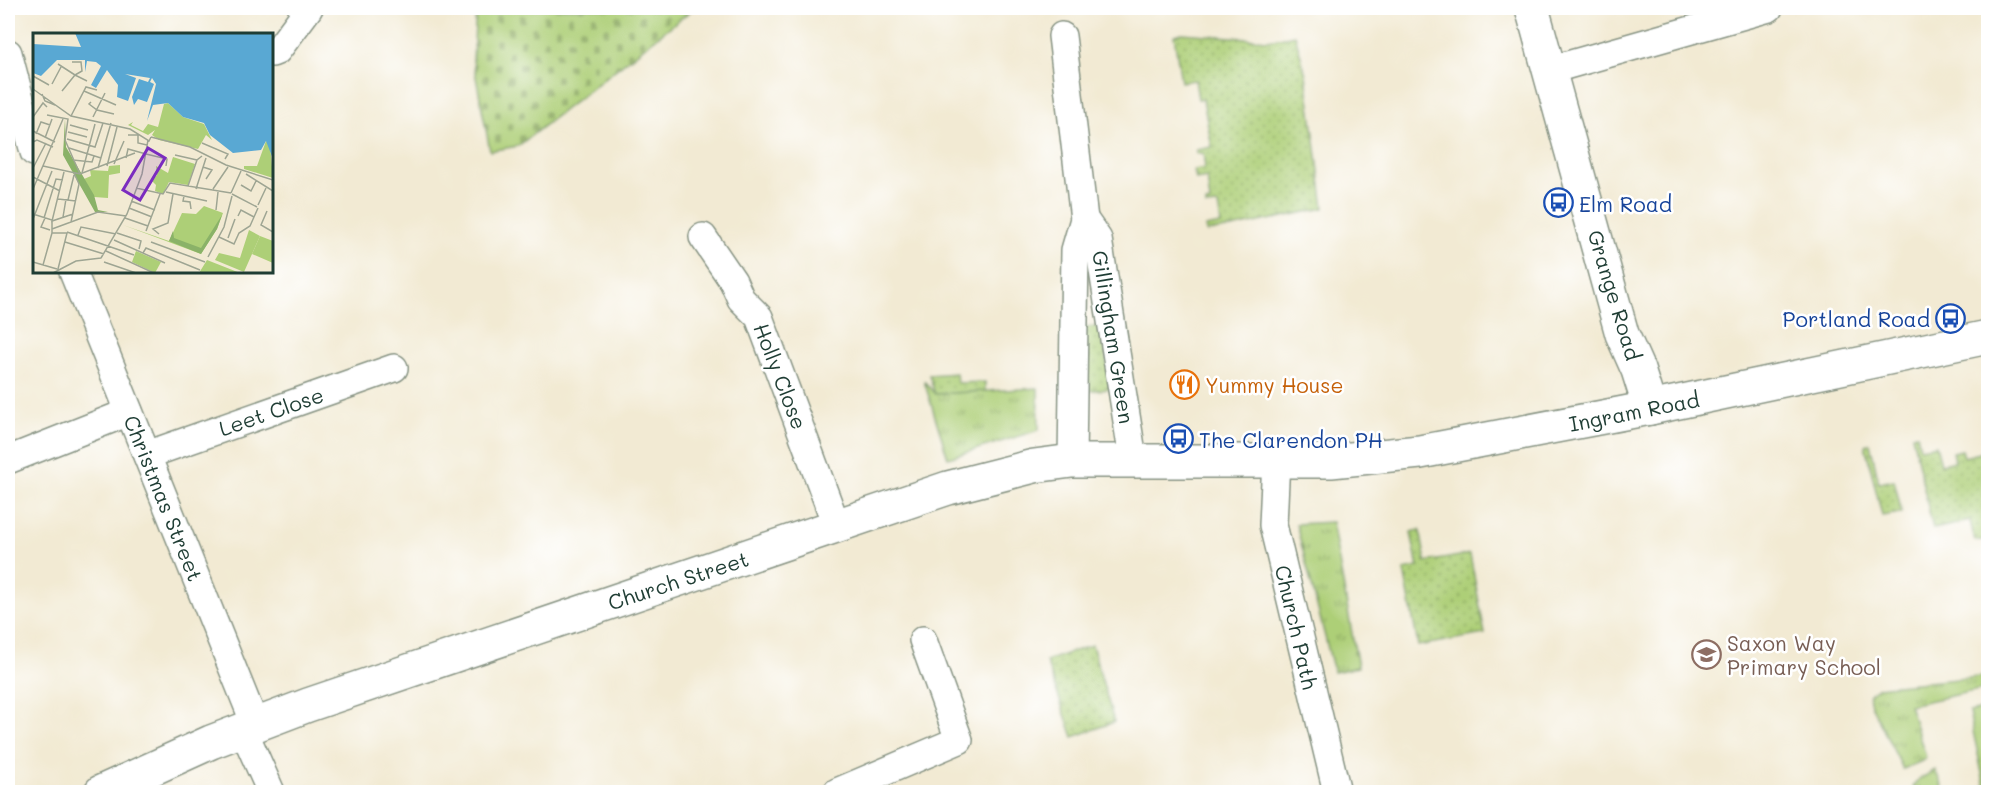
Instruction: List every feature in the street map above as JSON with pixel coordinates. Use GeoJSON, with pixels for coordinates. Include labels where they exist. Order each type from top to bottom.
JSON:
{"type":"FeatureCollection","features":[{"type":"Feature","properties":{"kind":"street"},"geometry":{"type":"LineString","coordinates":[[273,53],[277,51],[309,8]]}},
{"type":"Feature","properties":{"kind":"street","name":"Grange Road"},"geometry":{"type":"LineString","coordinates":[[1533,8],[1622,334],[1638,370],[1650,408]]}},
{"type":"Feature","properties":{"kind":"street"},"geometry":{"type":"LineString","coordinates":[[1550,70],[1768,8]]}},
{"type":"Feature","properties":{"kind":"street","name":"Gillingham Green"},"geometry":{"type":"LineString","coordinates":[[1062,36],[1084,219],[1075,250],[1072,460]]}},
{"type":"Feature","properties":{"kind":"street"},"geometry":{"type":"LineString","coordinates":[[8,53],[30,119],[33,144]]}},
{"type":"Feature","properties":{"kind":"street","name":"Gillingham Green"},"geometry":{"type":"LineString","coordinates":[[1084,219],[1098,239],[1133,459]]}},
{"type":"Feature","properties":{"kind":"street","name":"Holly Close"},"geometry":{"type":"LineString","coordinates":[[703,237],[733,281],[741,299],[759,317],[837,527]]}},
{"type":"Feature","properties":{"kind":"street","name":"Christmas Street"},"geometry":{"type":"LineString","coordinates":[[73,273],[147,455],[271,792]]}},
{"type":"Feature","properties":{"kind":"street","name":"Ingram Road"},"geometry":{"type":"LineString","coordinates":[[1276,459],[1331,461],[1420,452],[1650,408],[1989,337]]}},
{"type":"Feature","properties":{"kind":"street","name":"Leet Close"},"geometry":{"type":"LineString","coordinates":[[147,455],[394,368]]}},
{"type":"Feature","properties":{"kind":"street"},"geometry":{"type":"LineString","coordinates":[[8,460],[129,412]]}},
{"type":"Feature","properties":{"kind":"street","name":"Church Street"},"geometry":{"type":"LineString","coordinates":[[101,792],[211,742],[407,670],[948,488],[1034,466],[1072,460],[1276,459]]}},
{"type":"Feature","properties":{"kind":"street","name":"Church Path"},"geometry":{"type":"LineString","coordinates":[[1276,459],[1273,525],[1337,792]]}},
{"type":"Feature","properties":{"kind":"street"},"geometry":{"type":"LineString","coordinates":[[837,792],[959,740],[923,640]]}},
{"type":"Feature","properties":{"kind":"green space"},"geometry":{"type":"Polygon","coordinates":[[[476,8],[694,8],[518,146],[490,151],[473,61],[476,8]]]}},
{"type":"Feature","properties":{"kind":"green space"},"geometry":{"type":"Polygon","coordinates":[[[1182,33],[1268,40],[1295,35],[1306,75],[1324,208],[1206,232],[1205,227],[1221,224],[1218,205],[1206,206],[1206,203],[1210,202],[1207,178],[1196,180],[1194,170],[1205,168],[1203,153],[1197,154],[1196,150],[1212,147],[1203,99],[1198,99],[1195,80],[1181,82],[1174,35],[1182,33]]]}},
{"type":"Feature","properties":{"kind":"green space"},"geometry":{"type":"Polygon","coordinates":[[[1101,326],[1111,389],[1081,391],[1084,327],[1101,326]]]}},
{"type":"Feature","properties":{"kind":"green space"},"geometry":{"type":"Polygon","coordinates":[[[956,373],[957,383],[985,382],[985,391],[935,394],[929,375],[956,373]]]}},
{"type":"Feature","properties":{"kind":"green space"},"geometry":{"type":"Polygon","coordinates":[[[924,381],[935,394],[1038,388],[1039,430],[948,458],[924,381]]]}},
{"type":"Feature","properties":{"kind":"green space"},"geometry":{"type":"Polygon","coordinates":[[[1917,434],[1920,448],[1936,445],[1941,464],[1955,461],[1953,452],[1962,450],[1964,457],[1988,453],[1988,539],[1975,541],[1970,521],[1933,529],[1912,435],[1917,434]]]}},
{"type":"Feature","properties":{"kind":"green space"},"geometry":{"type":"Polygon","coordinates":[[[1870,443],[1879,483],[1894,480],[1902,513],[1882,516],[1865,445],[1870,443]]]}},
{"type":"Feature","properties":{"kind":"green space"},"geometry":{"type":"Polygon","coordinates":[[[1332,522],[1358,667],[1334,672],[1296,524],[1332,522]]]}},
{"type":"Feature","properties":{"kind":"green space"},"geometry":{"type":"Polygon","coordinates":[[[1420,530],[1426,562],[1470,554],[1485,634],[1418,646],[1404,570],[1418,567],[1411,532],[1420,530]]]}},
{"type":"Feature","properties":{"kind":"green space"},"geometry":{"type":"Polygon","coordinates":[[[1092,645],[1114,722],[1073,737],[1046,661],[1092,645]]]}},
{"type":"Feature","properties":{"kind":"green space"},"geometry":{"type":"Polygon","coordinates":[[[1988,676],[1988,688],[1909,705],[1926,757],[1903,769],[1871,705],[1869,695],[1878,687],[1988,676]]]}},
{"type":"Feature","properties":{"kind":"green space"},"geometry":{"type":"Polygon","coordinates":[[[1988,708],[1988,792],[1986,792],[1969,712],[1988,708]]]}},
{"type":"Feature","properties":{"kind":"green space"},"geometry":{"type":"Polygon","coordinates":[[[1935,770],[1945,792],[1916,792],[1913,787],[1918,780],[1935,770]]]}},
{"type":"Feature","properties":{"kind":"place","name":"Elm Road"},"geometry":{"type":"Point","coordinates":[1558,203]}},
{"type":"Feature","properties":{"kind":"place","name":"Portland Road"},"geometry":{"type":"Point","coordinates":[1951,318]}},
{"type":"Feature","properties":{"kind":"place","name":"Yummy House"},"geometry":{"type":"Point","coordinates":[1184,384]}},
{"type":"Feature","properties":{"kind":"place","name":"The Clarendon PH"},"geometry":{"type":"Point","coordinates":[1178,439]}},
{"type":"Feature","properties":{"kind":"place","name":"Saxon Way Primary School"},"geometry":{"type":"Point","coordinates":[1706,654]}}]}
